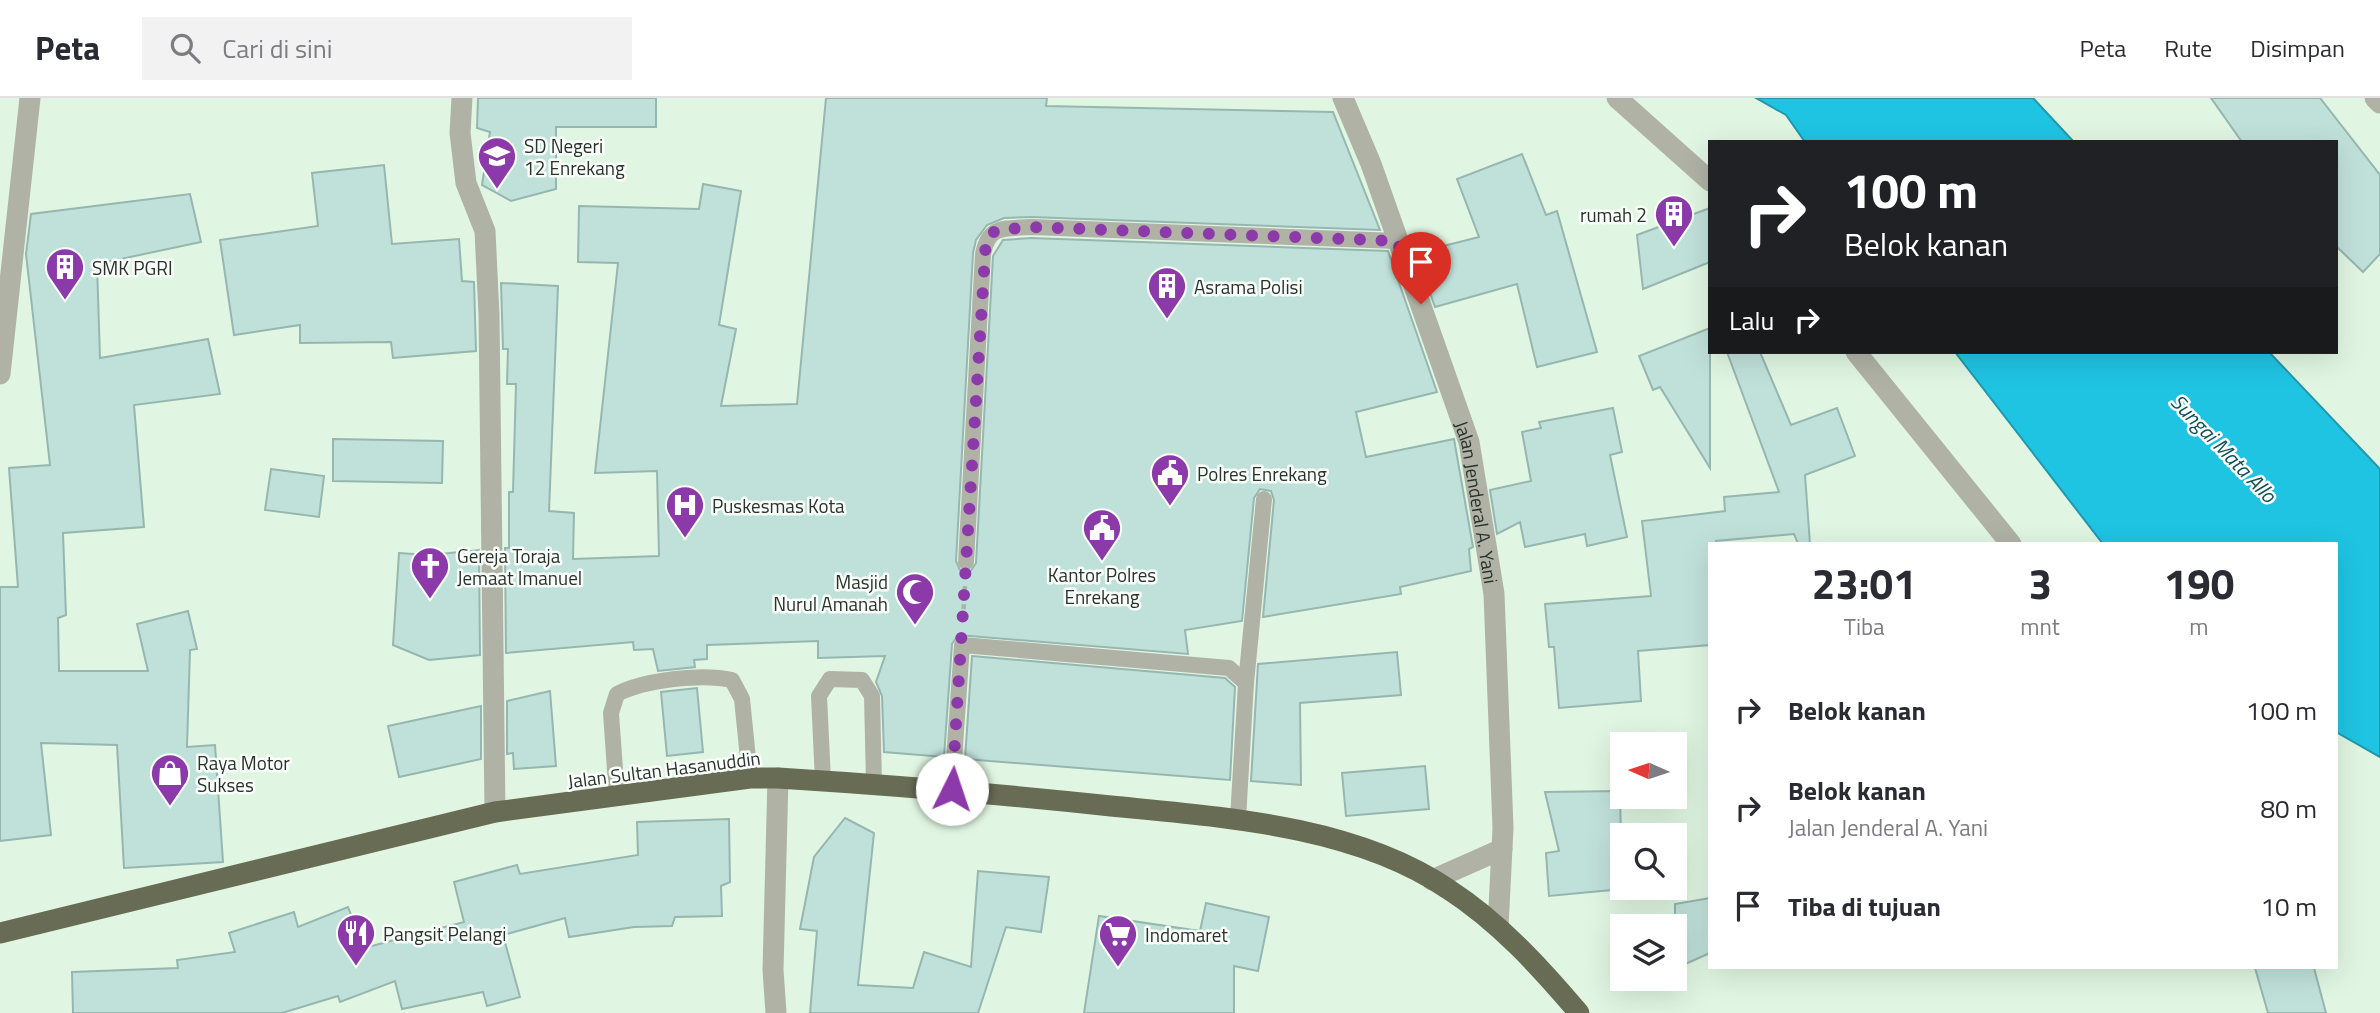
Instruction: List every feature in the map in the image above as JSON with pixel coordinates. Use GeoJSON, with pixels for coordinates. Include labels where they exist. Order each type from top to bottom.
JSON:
{"type":"FeatureCollection","features":[{"type":"Feature","properties":{"kind":"highway","name":"Jalan Sultan Hasanuddin"},"geometry":{"type":"LineString","coordinates":[[0,933],[495,812],[617,798],[750,778],[778,778],[952,789],[1238,819],[1343,842],[1447,888],[1498,927],[1579,1013]]}},
{"type":"Feature","properties":{"kind":"street"},"geometry":{"type":"LineString","coordinates":[[0,374],[3,302],[30,98]]}},
{"type":"Feature","properties":{"kind":"street"},"geometry":{"type":"LineString","coordinates":[[462,98],[460,132],[466,183],[485,231],[489,315],[495,812]]}},
{"type":"Feature","properties":{"kind":"street","name":"Jalan Jenderal A. Yani"},"geometry":{"type":"LineString","coordinates":[[1343,98],[1371,164],[1469,442],[1494,594],[1502,849],[1498,927]]}},
{"type":"Feature","properties":{"kind":"street"},"geometry":{"type":"LineString","coordinates":[[1617,98],[1708,179]]}},
{"type":"Feature","properties":{"kind":"street"},"geometry":{"type":"LineString","coordinates":[[2375,98],[2380,103]]}},
{"type":"Feature","properties":{"kind":"street"},"geometry":{"type":"LineString","coordinates":[[1858,354],[2009,542]]}},
{"type":"Feature","properties":{"kind":"street"},"geometry":{"type":"LineString","coordinates":[[776,1013],[773,970],[778,778]]}},
{"type":"Feature","properties":{"kind":"street"},"geometry":{"type":"LineString","coordinates":[[1432,880],[1502,849]]}},
{"type":"Feature","properties":{"kind":"lane"},"geometry":{"type":"LineString","coordinates":[[966,562],[983,254],[986,239],[996,230],[1031,227],[1397,241]]}},
{"type":"Feature","properties":{"kind":"lane"},"geometry":{"type":"LineString","coordinates":[[1238,819],[1245,683],[1264,499]]}},
{"type":"Feature","properties":{"kind":"lane"},"geometry":{"type":"LineString","coordinates":[[952,789],[962,645],[1229,668],[1245,683]]}},
{"type":"Feature","properties":{"kind":"lane"},"geometry":{"type":"LineString","coordinates":[[617,798],[611,713],[617,694],[632,686],[713,676],[732,680],[742,699],[750,778]]}},
{"type":"Feature","properties":{"kind":"lane"},"geometry":{"type":"LineString","coordinates":[[823,781],[819,696],[830,680],[862,680],[872,696],[874,784]]}},
{"type":"Feature","properties":{"kind":"path"},"geometry":{"type":"LineString","coordinates":[[962,645],[966,562]]}},
{"type":"Feature","properties":{"kind":"water"},"geometry":{"type":"Polygon","coordinates":[[[1756,98],[2033,98],[2072,140],[1804,140],[1786,115],[1756,98]]]}},
{"type":"Feature","properties":{"kind":"water","name":"Sungai Mata Allo"},"geometry":{"type":"Polygon","coordinates":[[[1957,354],[2271,354],[2380,469],[2380,757],[2338,733],[2338,542],[2101,542],[1957,354]]]}},
{"type":"Feature","properties":{"kind":"building"},"geometry":{"type":"Polygon","coordinates":[[[478,98],[656,98],[656,127],[556,127],[556,189],[511,201],[482,185],[490,132],[477,128],[478,98]]]}},
{"type":"Feature","properties":{"kind":"building","name":"Polres Enrekang"},"geometry":{"type":"Polygon","coordinates":[[[826,98],[1047,98],[1046,106],[1333,112],[1380,230],[1031,217],[1004,218],[987,225],[976,240],[973,253],[956,561],[960,570],[970,572],[976,563],[993,256],[1003,240],[1031,238],[1388,251],[1437,392],[1356,412],[1366,457],[1454,439],[1473,547],[1469,549],[1471,571],[1400,587],[1401,594],[1263,617],[1274,500],[1271,491],[1260,489],[1254,498],[1242,621],[1185,630],[1188,654],[958,635],[952,644],[944,757],[884,752],[882,696],[876,682],[885,656],[818,658],[818,641],[707,645],[707,659],[694,660],[695,667],[658,671],[653,649],[634,650],[633,642],[506,653],[505,548],[509,548],[509,492],[513,492],[516,384],[507,384],[508,349],[503,349],[501,283],[558,286],[549,511],[574,513],[573,559],[659,556],[657,471],[595,473],[618,263],[578,262],[579,206],[699,209],[703,184],[741,191],[719,325],[736,329],[721,406],[797,404],[826,98]]]}},
{"type":"Feature","properties":{"kind":"building"},"geometry":{"type":"Polygon","coordinates":[[[2211,98],[2320,98],[2380,175],[2380,254],[2363,272],[2338,248],[2338,140],[2241,140],[2211,98]]]}},
{"type":"Feature","properties":{"kind":"building"},"geometry":{"type":"Polygon","coordinates":[[[1522,154],[1546,215],[1557,211],[1597,352],[1537,367],[1517,284],[1435,307],[1416,253],[1479,237],[1457,179],[1522,154]]]}},
{"type":"Feature","properties":{"kind":"building"},"geometry":{"type":"Polygon","coordinates":[[[384,165],[392,244],[459,239],[462,281],[474,282],[476,351],[393,358],[391,342],[300,343],[300,325],[234,335],[220,240],[318,226],[312,173],[384,165]]]}},
{"type":"Feature","properties":{"kind":"building"},"geometry":{"type":"Polygon","coordinates":[[[190,194],[201,242],[97,264],[100,358],[208,339],[220,394],[134,405],[144,527],[63,533],[66,615],[58,618],[59,671],[148,671],[137,624],[188,611],[197,649],[190,650],[187,747],[215,745],[223,862],[124,868],[117,745],[41,743],[51,835],[0,841],[0,587],[18,587],[9,468],[50,465],[26,254],[31,214],[190,194]]]}},
{"type":"Feature","properties":{"kind":"building","name":"rumah 2"},"geometry":{"type":"Polygon","coordinates":[[[1708,209],[1708,263],[1643,289],[1637,235],[1708,209]]]}},
{"type":"Feature","properties":{"kind":"building"},"geometry":{"type":"Polygon","coordinates":[[[1708,329],[1710,468],[1660,387],[1653,390],[1639,356],[1708,329]]]}},
{"type":"Feature","properties":{"kind":"building"},"geometry":{"type":"Polygon","coordinates":[[[1728,354],[1761,354],[1791,425],[1837,408],[1855,456],[1805,475],[1810,542],[1797,542],[1794,534],[1708,542],[1708,645],[1638,651],[1641,701],[1559,708],[1554,647],[1549,647],[1545,604],[1651,596],[1642,521],[1725,511],[1724,497],[1779,492],[1728,354]]]}},
{"type":"Feature","properties":{"kind":"building"},"geometry":{"type":"Polygon","coordinates":[[[1613,408],[1622,452],[1610,455],[1627,537],[1587,546],[1585,534],[1525,547],[1520,522],[1497,534],[1490,490],[1531,481],[1522,432],[1541,428],[1539,422],[1613,408]]]}},
{"type":"Feature","properties":{"kind":"building"},"geometry":{"type":"Polygon","coordinates":[[[333,439],[443,441],[442,483],[333,481],[333,439]]]}},
{"type":"Feature","properties":{"kind":"building"},"geometry":{"type":"Polygon","coordinates":[[[271,469],[324,476],[319,517],[265,510],[271,469]]]}},
{"type":"Feature","properties":{"kind":"building","name":"Gereja Toraja Jemaat Imanuel"},"geometry":{"type":"Polygon","coordinates":[[[479,550],[480,655],[429,660],[393,645],[399,553],[430,555],[479,550]]]}},
{"type":"Feature","properties":{"kind":"building"},"geometry":{"type":"Polygon","coordinates":[[[1397,652],[1401,695],[1300,703],[1301,785],[1251,781],[1258,664],[1397,652]]]}},
{"type":"Feature","properties":{"kind":"building"},"geometry":{"type":"Polygon","coordinates":[[[972,656],[1225,678],[1235,687],[1230,780],[965,759],[972,656]]]}},
{"type":"Feature","properties":{"kind":"building"},"geometry":{"type":"Polygon","coordinates":[[[697,688],[703,752],[667,756],[661,692],[697,688]]]}},
{"type":"Feature","properties":{"kind":"building"},"geometry":{"type":"Polygon","coordinates":[[[550,691],[556,766],[514,769],[513,753],[507,754],[507,701],[550,691]]]}},
{"type":"Feature","properties":{"kind":"building"},"geometry":{"type":"Polygon","coordinates":[[[481,706],[481,759],[399,777],[388,726],[481,706]]]}},
{"type":"Feature","properties":{"kind":"building"},"geometry":{"type":"Polygon","coordinates":[[[1425,766],[1429,809],[1346,816],[1342,773],[1425,766]]]}},
{"type":"Feature","properties":{"kind":"building"},"geometry":{"type":"Polygon","coordinates":[[[1610,791],[1610,809],[1620,809],[1621,823],[1610,823],[1610,890],[1549,896],[1546,853],[1559,851],[1545,792],[1610,791]]]}},
{"type":"Feature","properties":{"kind":"building"},"geometry":{"type":"Polygon","coordinates":[[[845,818],[874,833],[858,985],[913,988],[924,952],[971,967],[978,871],[1049,877],[1041,932],[1006,927],[978,1013],[810,1013],[817,931],[800,929],[814,857],[845,818]]]}},
{"type":"Feature","properties":{"kind":"building"},"geometry":{"type":"Polygon","coordinates":[[[729,819],[730,882],[721,886],[722,916],[675,917],[672,926],[634,927],[569,937],[565,918],[503,935],[520,997],[487,1006],[483,992],[402,1009],[395,981],[340,1002],[338,996],[282,1013],[73,1013],[72,972],[178,968],[177,960],[235,952],[229,933],[294,912],[298,927],[348,907],[364,948],[464,922],[454,882],[517,865],[520,874],[638,855],[637,822],[729,819]]]}},
{"type":"Feature","properties":{"kind":"building"},"geometry":{"type":"Polygon","coordinates":[[[1708,898],[1708,954],[1687,963],[1687,914],[1675,914],[1675,904],[1708,898]]]}},
{"type":"Feature","properties":{"kind":"building"},"geometry":{"type":"Polygon","coordinates":[[[1206,903],[1269,917],[1258,971],[1234,966],[1234,1013],[1084,1013],[1099,916],[1200,931],[1206,903]]]}},
{"type":"Feature","properties":{"kind":"building"},"geometry":{"type":"Polygon","coordinates":[[[2255,969],[2314,969],[2326,1013],[2268,1013],[2255,969]]]}},
{"type":"Feature","properties":{"kind":"place","name":"SD Negeri 12 Enrekang"},"geometry":{"type":"Point","coordinates":[497,190]}},
{"type":"Feature","properties":{"kind":"place","name":"rumah 2"},"geometry":{"type":"Point","coordinates":[1674,248]}},
{"type":"Feature","properties":{"kind":"place","name":"SMK PGRI"},"geometry":{"type":"Point","coordinates":[65,301]}},
{"type":"Feature","properties":{"kind":"place","name":"Asrama Polisi"},"geometry":{"type":"Point","coordinates":[1167,320]}},
{"type":"Feature","properties":{"kind":"place","name":"Polres Enrekang"},"geometry":{"type":"Point","coordinates":[1170,507]}},
{"type":"Feature","properties":{"kind":"place","name":"Puskesmas Kota"},"geometry":{"type":"Point","coordinates":[685,539]}},
{"type":"Feature","properties":{"kind":"place","name":"Kantor Polres Enrekang"},"geometry":{"type":"Point","coordinates":[1102,562]}},
{"type":"Feature","properties":{"kind":"place","name":"Gereja Toraja Jemaat Imanuel"},"geometry":{"type":"Point","coordinates":[430,600]}},
{"type":"Feature","properties":{"kind":"place","name":"Masjid Nurul Amanah"},"geometry":{"type":"Point","coordinates":[915,626]}},
{"type":"Feature","properties":{"kind":"place","name":"Raya Motor Sukses"},"geometry":{"type":"Point","coordinates":[170,807]}},
{"type":"Feature","properties":{"kind":"place","name":"Pangsit Pelangi"},"geometry":{"type":"Point","coordinates":[356,967]}},
{"type":"Feature","properties":{"kind":"place","name":"Indomaret"},"geometry":{"type":"Point","coordinates":[1118,968]}},
{"type":"Feature","properties":{"kind":"route"},"geometry":{"type":"LineString","coordinates":[[952,789],[986,239],[996,230],[1031,227],[1397,241],[1421,304]]}}]}
